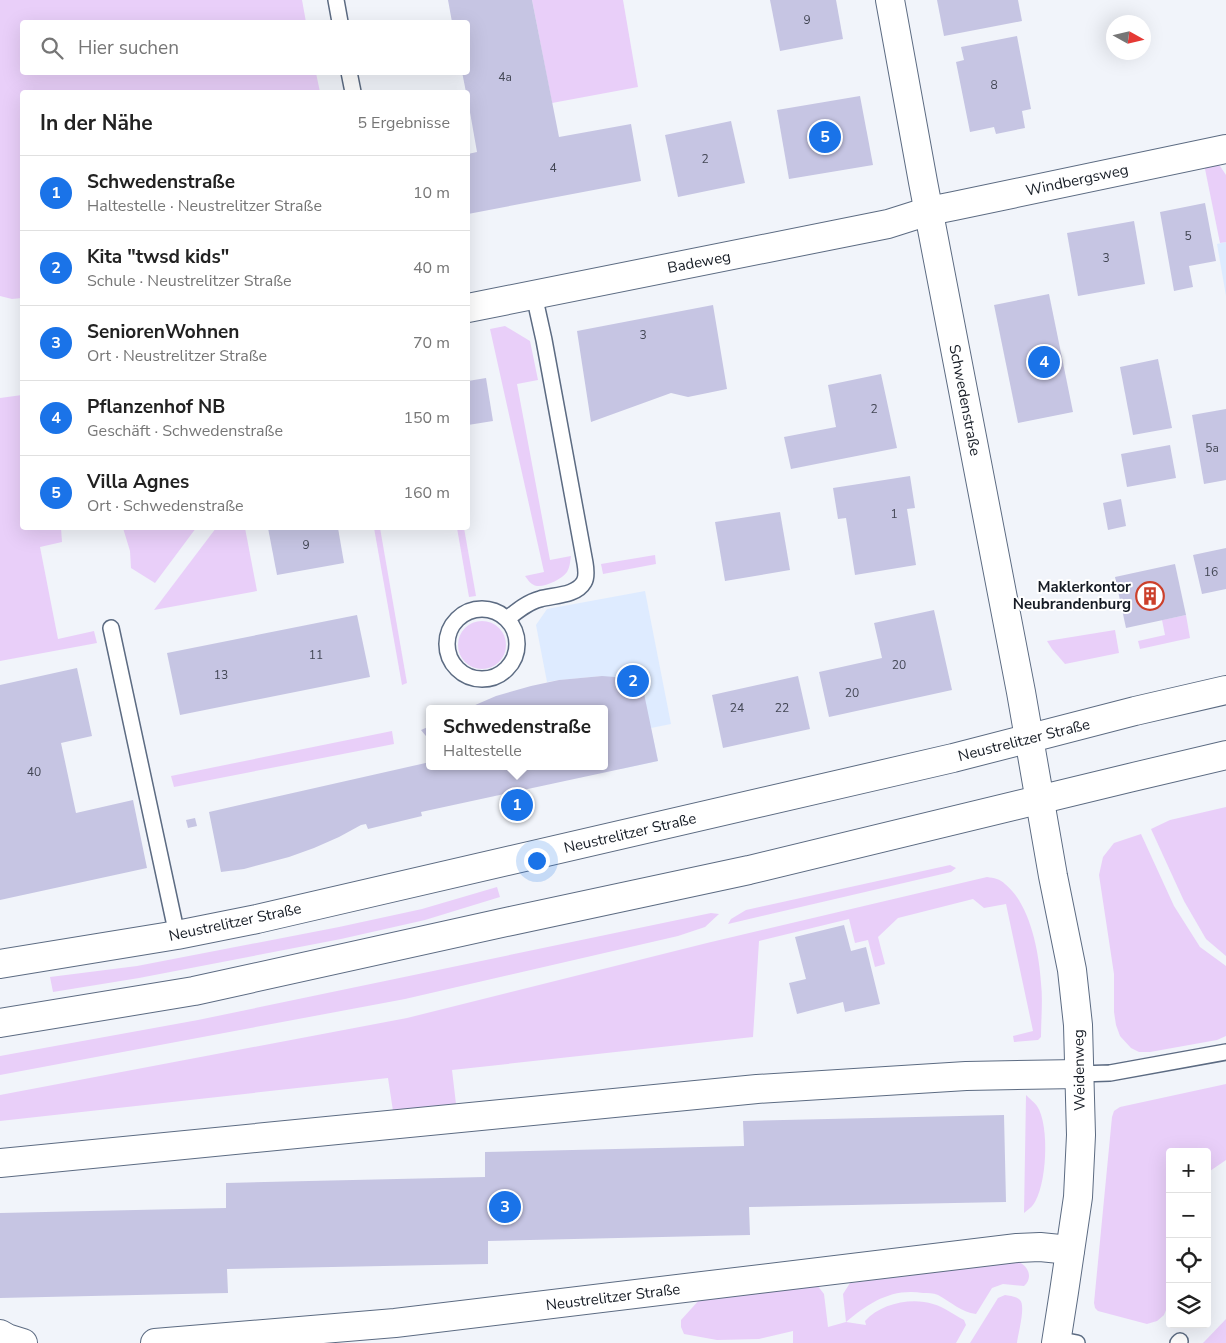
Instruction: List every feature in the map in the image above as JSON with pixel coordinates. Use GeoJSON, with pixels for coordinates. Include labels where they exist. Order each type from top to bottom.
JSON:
{"type":"FeatureCollection","features":[{"type":"Feature","properties":{"kind":"street","name":"Schwedenstraße"},"geometry":{"type":"LineString","coordinates":[[890,0],[1040,800]]}},
{"type":"Feature","properties":{"kind":"street","name":"Windbergsweg"},"geometry":{"type":"LineString","coordinates":[[929,211],[1226,149]]}},
{"type":"Feature","properties":{"kind":"street","name":"Badeweg"},"geometry":{"type":"LineString","coordinates":[[470,308],[888,224],[929,211]]}},
{"type":"Feature","properties":{"kind":"street","name":"Neustrelitzer Straße"},"geometry":{"type":"LineString","coordinates":[[0,964],[177,935],[257,919],[954,758],[1226,690]]}},
{"type":"Feature","properties":{"kind":"street"},"geometry":{"type":"LineString","coordinates":[[0,1023],[194,991],[749,870],[1226,755]]}},
{"type":"Feature","properties":{"kind":"street","name":"Weidenweg"},"geometry":{"type":"LineString","coordinates":[[1040,800],[1072,970],[1078,1025],[1081,1135],[1078,1197],[1070,1250],[1063,1342]]}},
{"type":"Feature","properties":{"kind":"street"},"geometry":{"type":"LineString","coordinates":[[0,1164],[757,1089],[966,1076],[1079,1074]]}},
{"type":"Feature","properties":{"kind":"street","name":"Neustrelitzer Straße"},"geometry":{"type":"LineString","coordinates":[[155,1343],[395,1322],[1017,1248],[1040,1247],[1070,1250]]}},
{"type":"Feature","properties":{"kind":"street"},"geometry":{"type":"LineString","coordinates":[[0,1334],[23,1343]]}},
{"type":"Feature","properties":{"kind":"lane"},"geometry":{"type":"LineString","coordinates":[[336,0],[340,20]]}},
{"type":"Feature","properties":{"kind":"lane"},"geometry":{"type":"LineString","coordinates":[[350,75],[353,90]]}},
{"type":"Feature","properties":{"kind":"lane"},"geometry":{"type":"LineString","coordinates":[[507,619],[529,603],[568,593],[578,588],[584,583],[586,575],[575,506],[534,294]]}},
{"type":"Feature","properties":{"kind":"lane"},"geometry":{"type":"LineString","coordinates":[[480,608],[492,610],[507,619],[513,627],[517,638],[517,649],[514,659],[508,668],[499,675],[489,679],[478,680],[467,677],[458,671],[451,662],[446,650],[450,627],[458,618],[468,611],[480,608]]}},
{"type":"Feature","properties":{"kind":"lane"},"geometry":{"type":"LineString","coordinates":[[110,628],[177,935]]}},
{"type":"Feature","properties":{"kind":"lane"},"geometry":{"type":"LineString","coordinates":[[1079,1074],[1110,1073],[1223,1054]]}},
{"type":"Feature","properties":{"kind":"shaded area"},"geometry":{"type":"Polygon","coordinates":[[[0,0],[302,0],[306,20],[20,20],[20,75],[316,75],[320,90],[20,90],[20,298],[12,299],[0,296],[0,0]]]}},
{"type":"Feature","properties":{"kind":"shaded area"},"geometry":{"type":"Polygon","coordinates":[[[532,0],[623,0],[638,87],[552,103],[532,0]]]}},
{"type":"Feature","properties":{"kind":"shaded area"},"geometry":{"type":"Polygon","coordinates":[[[1214,161],[1226,175],[1226,242],[1220,243],[1204,164],[1214,161]]]}},
{"type":"Feature","properties":{"kind":"shaded area"},"geometry":{"type":"Polygon","coordinates":[[[1226,242],[1226,296],[1217,244],[1226,242]]]}},
{"type":"Feature","properties":{"kind":"shaded area"},"geometry":{"type":"Polygon","coordinates":[[[505,326],[530,341],[538,380],[517,384],[550,560],[571,556],[569,568],[565,575],[554,582],[541,586],[533,585],[525,576],[544,572],[490,329],[505,326]]]}},
{"type":"Feature","properties":{"kind":"shaded area"},"geometry":{"type":"Polygon","coordinates":[[[20,395],[20,530],[61,530],[62,542],[40,547],[58,639],[94,631],[97,643],[0,661],[0,398],[20,395]]]}},
{"type":"Feature","properties":{"kind":"shaded area"},"geometry":{"type":"Polygon","coordinates":[[[124,530],[195,530],[155,583],[131,568],[130,551],[124,530]]]}},
{"type":"Feature","properties":{"kind":"shaded area"},"geometry":{"type":"Polygon","coordinates":[[[214,530],[245,530],[257,591],[154,610],[214,530]]]}},
{"type":"Feature","properties":{"kind":"shaded area"},"geometry":{"type":"Polygon","coordinates":[[[374,530],[380,530],[407,683],[402,685],[374,530]]]}},
{"type":"Feature","properties":{"kind":"shaded area"},"geometry":{"type":"Polygon","coordinates":[[[457,530],[464,530],[476,596],[469,597],[457,530]]]}},
{"type":"Feature","properties":{"kind":"shaded area"},"geometry":{"type":"Polygon","coordinates":[[[655,555],[656,564],[603,574],[601,564],[655,555]]]}},
{"type":"Feature","properties":{"kind":"shaded area"},"geometry":{"type":"Polygon","coordinates":[[[645,591],[671,724],[651,728],[658,761],[621,769],[602,676],[547,682],[536,625],[547,609],[645,591]]]}},
{"type":"Feature","properties":{"kind":"shaded area"},"geometry":{"type":"Polygon","coordinates":[[[1186,615],[1190,638],[1140,649],[1138,641],[1165,635],[1162,620],[1186,615]]]}},
{"type":"Feature","properties":{"kind":"shaded area"},"geometry":{"type":"Polygon","coordinates":[[[482,621],[491,623],[499,628],[504,636],[506,645],[504,654],[499,662],[491,667],[482,669],[473,667],[465,662],[460,654],[458,645],[460,636],[465,628],[473,623],[482,621]]]}},
{"type":"Feature","properties":{"kind":"shaded area"},"geometry":{"type":"Polygon","coordinates":[[[1115,630],[1119,653],[1065,664],[1047,641],[1115,630]]]}},
{"type":"Feature","properties":{"kind":"shaded area"},"geometry":{"type":"Polygon","coordinates":[[[392,731],[394,744],[174,787],[171,776],[392,731]]]}},
{"type":"Feature","properties":{"kind":"shaded area"},"geometry":{"type":"Polygon","coordinates":[[[1226,807],[1226,956],[1206,939],[1184,901],[1151,829],[1170,820],[1226,807]]]}},
{"type":"Feature","properties":{"kind":"shaded area"},"geometry":{"type":"Polygon","coordinates":[[[1141,834],[1174,906],[1200,947],[1226,966],[1226,1036],[1217,1040],[1150,1052],[1139,1052],[1131,1048],[1120,1036],[1114,1012],[1114,974],[1099,875],[1103,857],[1114,843],[1141,834]]]}},
{"type":"Feature","properties":{"kind":"shaded area"},"geometry":{"type":"Polygon","coordinates":[[[950,865],[956,868],[951,872],[728,924],[731,919],[746,910],[950,865]]]}},
{"type":"Feature","properties":{"kind":"shaded area"},"geometry":{"type":"Polygon","coordinates":[[[987,877],[1001,881],[1014,893],[1032,929],[1042,989],[1041,1037],[1038,1040],[1014,1042],[1013,1036],[1033,1031],[1006,904],[984,908],[973,899],[898,918],[878,937],[885,964],[875,967],[868,940],[855,943],[849,919],[759,941],[753,1037],[452,1070],[456,1104],[393,1111],[388,1078],[0,1121],[0,1095],[407,1018],[707,943],[987,877]]]}},
{"type":"Feature","properties":{"kind":"shaded area"},"geometry":{"type":"Polygon","coordinates":[[[497,887],[500,897],[425,920],[341,939],[139,978],[53,992],[50,977],[137,966],[339,927],[422,909],[497,887]]]}},
{"type":"Feature","properties":{"kind":"shaded area"},"geometry":{"type":"Polygon","coordinates":[[[711,913],[719,914],[705,927],[678,936],[405,999],[0,1075],[0,1056],[198,1020],[711,913]]]}},
{"type":"Feature","properties":{"kind":"shaded area"},"geometry":{"type":"Polygon","coordinates":[[[1226,1084],[1226,1160],[1211,1170],[1211,1148],[1166,1148],[1166,1310],[1164,1315],[1157,1321],[1147,1324],[1098,1311],[1094,1303],[1112,1117],[1114,1111],[1120,1107],[1226,1084]]]}},
{"type":"Feature","properties":{"kind":"shaded area"},"geometry":{"type":"Polygon","coordinates":[[[1026,1095],[1037,1106],[1041,1115],[1044,1127],[1045,1156],[1044,1171],[1038,1196],[1032,1206],[1024,1213],[1026,1095]]]}},
{"type":"Feature","properties":{"kind":"shaded area"},"geometry":{"type":"Polygon","coordinates":[[[1019,1262],[1029,1273],[1027,1283],[1024,1286],[1003,1284],[992,1288],[976,1314],[961,1309],[936,1294],[911,1292],[891,1295],[872,1303],[846,1322],[843,1294],[850,1283],[1019,1262]]]}},
{"type":"Feature","properties":{"kind":"shaded area"},"geometry":{"type":"Polygon","coordinates":[[[817,1285],[824,1294],[828,1327],[846,1322],[866,1325],[865,1321],[871,1315],[887,1306],[915,1301],[941,1307],[964,1320],[966,1325],[956,1343],[793,1343],[793,1331],[759,1339],[717,1340],[684,1334],[681,1320],[701,1298],[817,1285]]]}},
{"type":"Feature","properties":{"kind":"shaded area"},"geometry":{"type":"Polygon","coordinates":[[[1005,1295],[1017,1298],[1022,1303],[1017,1343],[970,1343],[998,1298],[1005,1295]]]}},
{"type":"Feature","properties":{"kind":"shaded area"},"geometry":{"type":"Polygon","coordinates":[[[1226,1319],[1226,1343],[1203,1343],[1226,1319]]]}},
{"type":"Feature","properties":{"kind":"building"},"geometry":{"type":"Polygon","coordinates":[[[448,0],[532,0],[559,137],[631,124],[641,181],[470,214],[470,154],[477,152],[470,112],[470,90],[466,90],[463,75],[470,75],[470,20],[452,20],[448,0]]]}},
{"type":"Feature","properties":{"kind":"building"},"geometry":{"type":"Polygon","coordinates":[[[770,0],[836,0],[843,39],[780,51],[770,0]]]}},
{"type":"Feature","properties":{"kind":"building"},"geometry":{"type":"Polygon","coordinates":[[[937,0],[1018,0],[1022,21],[944,36],[937,0]]]}},
{"type":"Feature","properties":{"kind":"building"},"geometry":{"type":"Polygon","coordinates":[[[1017,36],[1031,109],[1022,111],[1025,128],[996,134],[994,127],[970,132],[956,62],[964,60],[961,47],[1017,36]]]}},
{"type":"Feature","properties":{"kind":"building"},"geometry":{"type":"Polygon","coordinates":[[[860,96],[873,165],[789,179],[777,110],[860,96]]]}},
{"type":"Feature","properties":{"kind":"building"},"geometry":{"type":"Polygon","coordinates":[[[731,121],[745,183],[678,197],[665,135],[731,121]]]}},
{"type":"Feature","properties":{"kind":"building"},"geometry":{"type":"Polygon","coordinates":[[[1205,203],[1216,261],[1189,266],[1193,287],[1174,291],[1160,212],[1205,203]]]}},
{"type":"Feature","properties":{"kind":"building"},"geometry":{"type":"Polygon","coordinates":[[[1134,221],[1145,284],[1078,296],[1067,233],[1134,221]]]}},
{"type":"Feature","properties":{"kind":"building"},"geometry":{"type":"Polygon","coordinates":[[[1049,294],[1073,412],[1018,423],[994,305],[1049,294]]]}},
{"type":"Feature","properties":{"kind":"building"},"geometry":{"type":"Polygon","coordinates":[[[713,305],[727,389],[688,397],[671,393],[591,422],[577,331],[713,305]]]}},
{"type":"Feature","properties":{"kind":"building"},"geometry":{"type":"Polygon","coordinates":[[[1158,359],[1172,428],[1133,435],[1120,367],[1158,359]]]}},
{"type":"Feature","properties":{"kind":"building"},"geometry":{"type":"Polygon","coordinates":[[[881,374],[897,448],[791,469],[784,437],[836,427],[828,385],[881,374]]]}},
{"type":"Feature","properties":{"kind":"building"},"geometry":{"type":"Polygon","coordinates":[[[486,378],[493,421],[470,425],[470,381],[486,378]]]}},
{"type":"Feature","properties":{"kind":"building"},"geometry":{"type":"Polygon","coordinates":[[[1226,409],[1226,480],[1204,484],[1192,415],[1226,409]]]}},
{"type":"Feature","properties":{"kind":"building"},"geometry":{"type":"Polygon","coordinates":[[[1170,445],[1176,478],[1127,487],[1121,454],[1170,445]]]}},
{"type":"Feature","properties":{"kind":"building"},"geometry":{"type":"Polygon","coordinates":[[[910,476],[915,508],[907,509],[916,565],[855,575],[846,518],[838,519],[833,488],[910,476]]]}},
{"type":"Feature","properties":{"kind":"building"},"geometry":{"type":"Polygon","coordinates":[[[1121,499],[1126,526],[1108,530],[1103,503],[1121,499]]]}},
{"type":"Feature","properties":{"kind":"building"},"geometry":{"type":"Polygon","coordinates":[[[780,512],[790,570],[725,581],[715,522],[780,512]]]}},
{"type":"Feature","properties":{"kind":"building"},"geometry":{"type":"Polygon","coordinates":[[[268,530],[338,530],[344,563],[277,575],[268,530]]]}},
{"type":"Feature","properties":{"kind":"building"},"geometry":{"type":"Polygon","coordinates":[[[1226,548],[1226,589],[1202,594],[1193,555],[1226,548]]]}},
{"type":"Feature","properties":{"kind":"building","name":"Maklerkontor Neubrandenburg"},"geometry":{"type":"Polygon","coordinates":[[[1175,564],[1186,615],[1126,628],[1115,577],[1175,564]]]}},
{"type":"Feature","properties":{"kind":"building"},"geometry":{"type":"Polygon","coordinates":[[[934,610],[952,690],[829,717],[819,672],[882,658],[874,623],[934,610]]]}},
{"type":"Feature","properties":{"kind":"building"},"geometry":{"type":"Polygon","coordinates":[[[357,615],[370,677],[180,715],[167,653],[357,615]]]}},
{"type":"Feature","properties":{"kind":"building"},"geometry":{"type":"Polygon","coordinates":[[[77,668],[92,736],[61,743],[76,813],[133,800],[147,868],[0,900],[0,685],[77,668]]]}},
{"type":"Feature","properties":{"kind":"building"},"geometry":{"type":"Polygon","coordinates":[[[602,676],[641,679],[658,761],[421,812],[422,816],[368,829],[366,824],[361,825],[339,837],[289,857],[244,869],[221,872],[209,812],[426,763],[426,770],[608,770],[608,705],[475,705],[496,696],[559,680],[602,676]]]}},
{"type":"Feature","properties":{"kind":"building"},"geometry":{"type":"Polygon","coordinates":[[[798,676],[810,729],[723,748],[712,695],[798,676]]]}},
{"type":"Feature","properties":{"kind":"building"},"geometry":{"type":"Polygon","coordinates":[[[426,728],[426,736],[421,730],[426,728]]]}},
{"type":"Feature","properties":{"kind":"building"},"geometry":{"type":"Polygon","coordinates":[[[195,818],[197,826],[188,828],[186,820],[195,818]]]}},
{"type":"Feature","properties":{"kind":"building"},"geometry":{"type":"Polygon","coordinates":[[[844,925],[851,951],[866,947],[880,1004],[845,1012],[843,1002],[797,1014],[789,983],[806,979],[795,937],[844,925]]]}},
{"type":"Feature","properties":{"kind":"building"},"geometry":{"type":"Polygon","coordinates":[[[1004,1115],[1006,1202],[749,1207],[750,1235],[488,1241],[488,1264],[227,1269],[228,1293],[0,1298],[0,1213],[226,1208],[226,1183],[485,1177],[485,1152],[744,1146],[743,1121],[1004,1115]]]}},
{"type":"Feature","properties":{"kind":"place","name":"Villa Agnes"},"geometry":{"type":"Point","coordinates":[825,137]}},
{"type":"Feature","properties":{"kind":"place","name":"Pflanzenhof NB"},"geometry":{"type":"Point","coordinates":[1044,362]}},
{"type":"Feature","properties":{"kind":"place","name":"Maklerkontor Neubrandenburg"},"geometry":{"type":"Point","coordinates":[1150,596]}},
{"type":"Feature","properties":{"kind":"place","name":"Kita \"twsd kids\""},"geometry":{"type":"Point","coordinates":[633,681]}},
{"type":"Feature","properties":{"kind":"place","name":"Schwedenstraße"},"geometry":{"type":"Point","coordinates":[517,805]}},
{"type":"Feature","properties":{"kind":"place","name":"SeniorenWohnen"},"geometry":{"type":"Point","coordinates":[505,1207]}}]}
